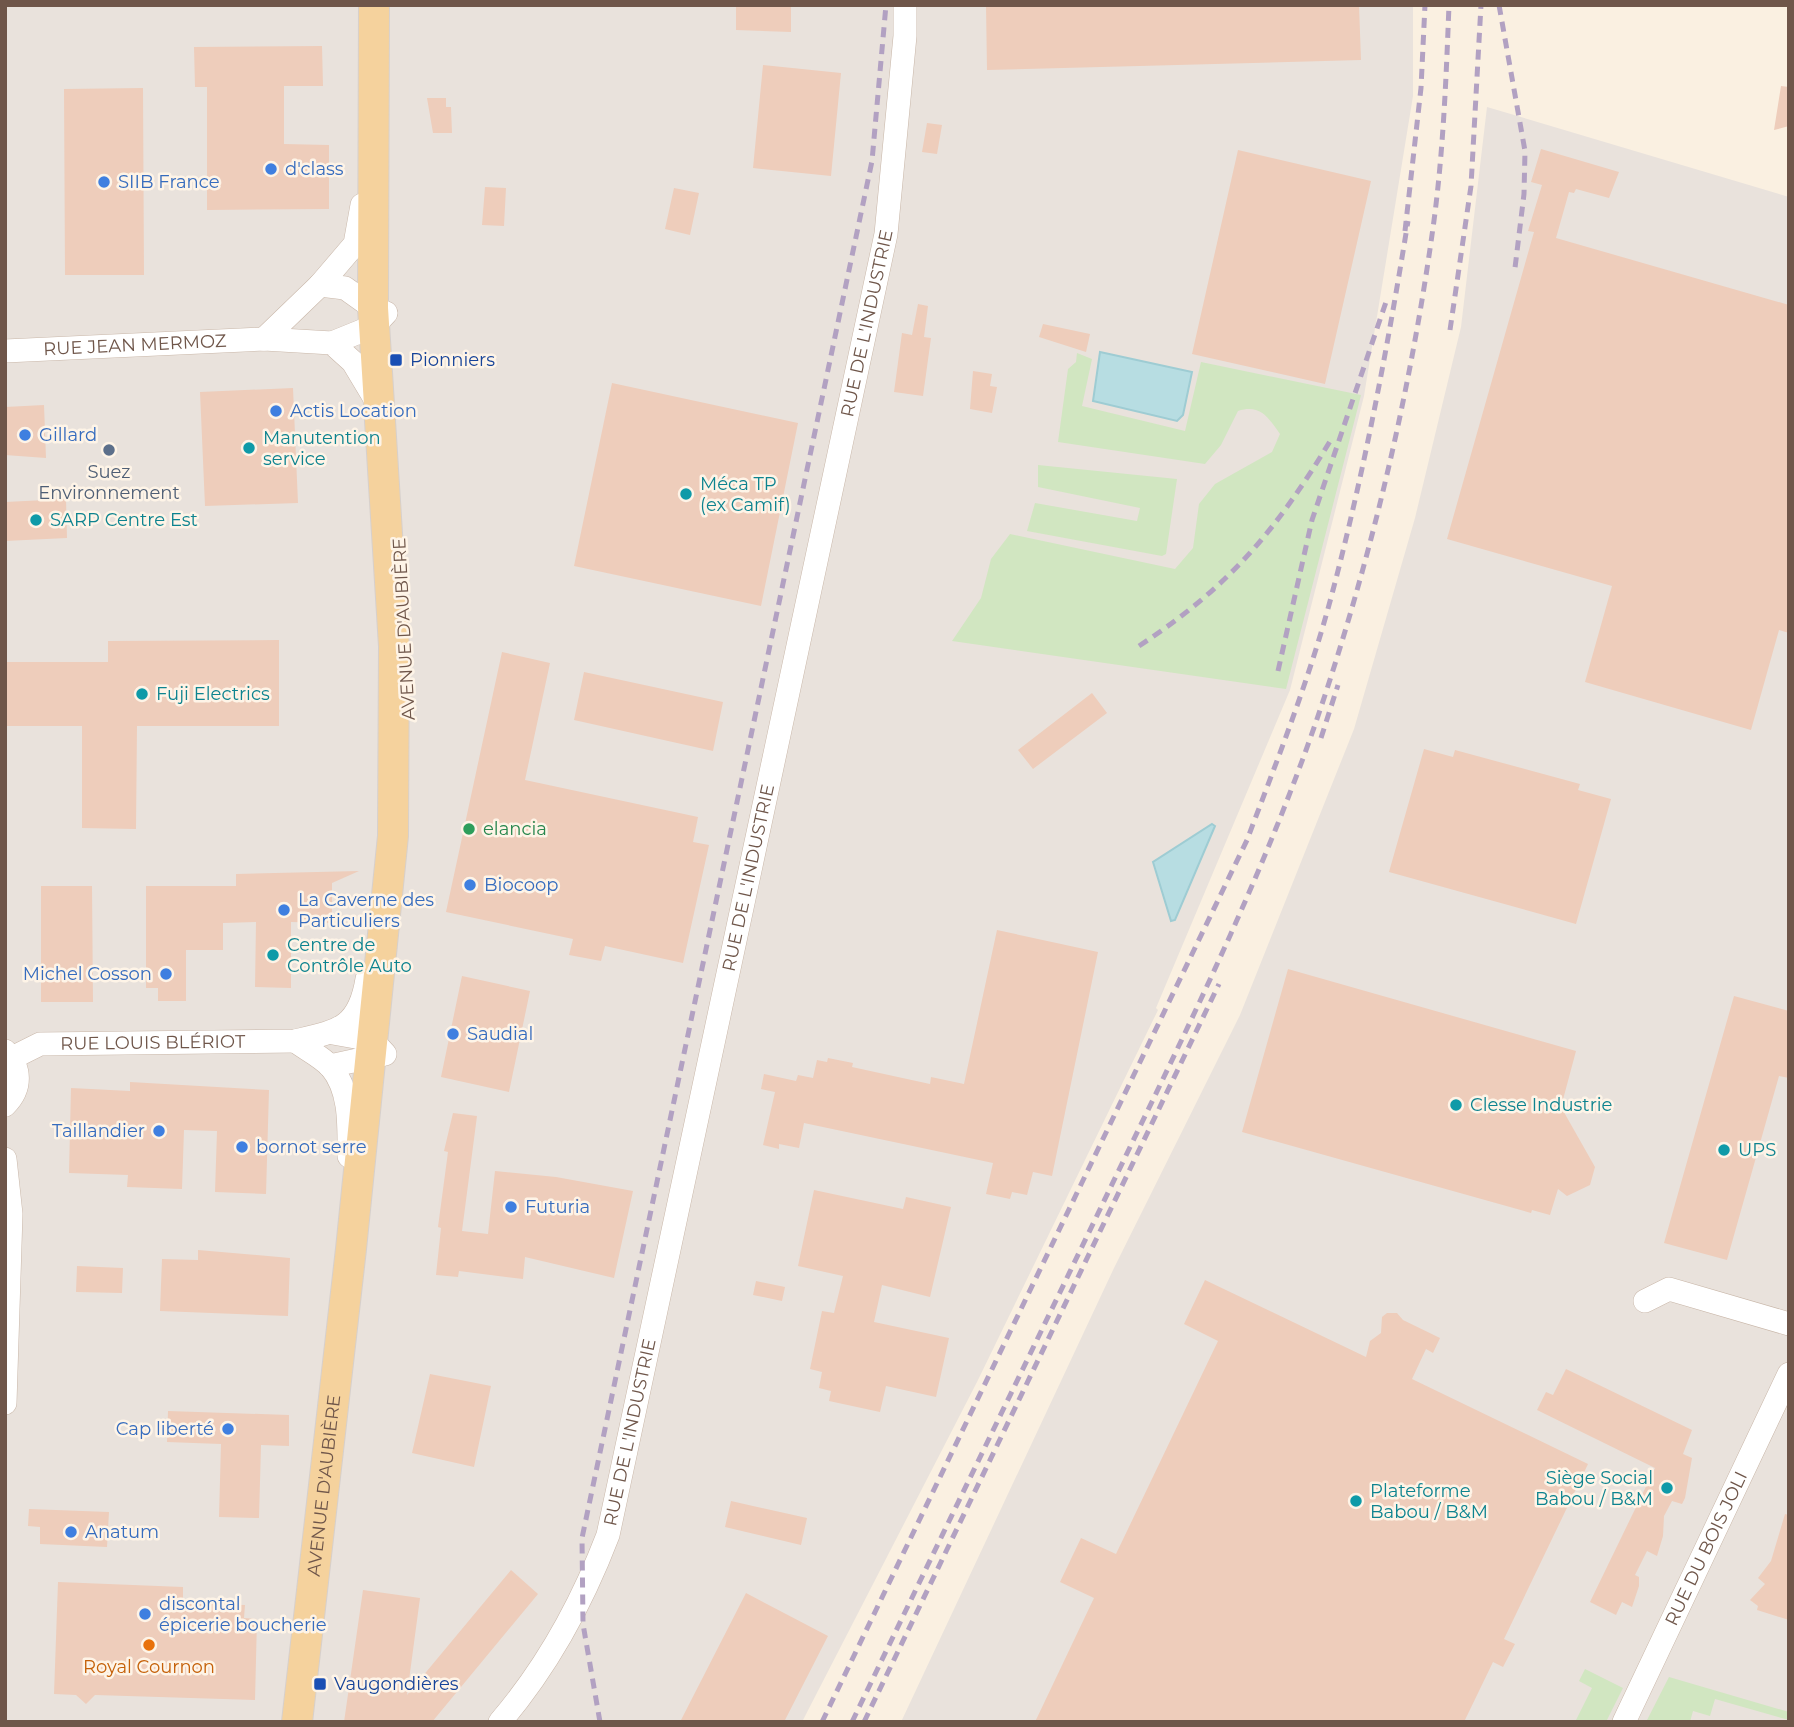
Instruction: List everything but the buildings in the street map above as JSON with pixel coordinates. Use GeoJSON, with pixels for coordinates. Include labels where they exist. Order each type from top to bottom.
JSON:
{"type":"FeatureCollection","features":[{"type":"Feature","properties":{"kind":"main road","name":"AVENUE D'AUBIÈRE"},"geometry":{"type":"LineString","coordinates":[[297,1722],[351,1248],[405,851],[410,710],[378,315],[372,91],[374,5]]}},
{"type":"Feature","properties":{"kind":"main road","name":"AVENUE D'AUBIÈRE"},"geometry":{"type":"LineString","coordinates":[[376,1051],[393,836],[394,646],[377,402],[390,5]]}},
{"type":"Feature","properties":{"kind":"street","name":"RUE DE L'INDUSTRIE"},"geometry":{"type":"LineString","coordinates":[[500,1722],[535,1677],[559,1639],[595,1568],[608,1535],[886,234],[905,36],[905,5]]}},
{"type":"Feature","properties":{"kind":"street"},"geometry":{"type":"LineString","coordinates":[[264,339],[320,285],[355,244],[360,230],[364,116],[372,91]]}},
{"type":"Feature","properties":{"kind":"street"},"geometry":{"type":"LineString","coordinates":[[320,285],[345,288],[378,315]]}},
{"type":"Feature","properties":{"kind":"street","name":"RUE JEAN MERMOZ"},"geometry":{"type":"LineString","coordinates":[[5,351],[264,339],[332,343],[378,315]]}},
{"type":"Feature","properties":{"kind":"street"},"geometry":{"type":"LineString","coordinates":[[332,343],[354,362],[377,402]]}},
{"type":"Feature","properties":{"kind":"street","name":"AVENUE D'AUBIÈRE"},"geometry":{"type":"LineString","coordinates":[[333,1033],[363,1006],[393,836]]}},
{"type":"Feature","properties":{"kind":"street"},"geometry":{"type":"LineString","coordinates":[[295,1041],[333,1033],[376,1051]]}},
{"type":"Feature","properties":{"kind":"street","name":"AVENUE D'AUBIÈRE"},"geometry":{"type":"LineString","coordinates":[[295,1041],[330,1066],[341,1084],[348,1110],[351,1248]]}},
{"type":"Feature","properties":{"kind":"street","name":"RUE LOUIS BLÉRIOT"},"geometry":{"type":"LineString","coordinates":[[9,1055],[40,1044],[295,1041]]}},
{"type":"Feature","properties":{"kind":"street"},"geometry":{"type":"LineString","coordinates":[[330,1066],[376,1051]]}},
{"type":"Feature","properties":{"kind":"street"},"geometry":{"type":"LineString","coordinates":[[5,1104],[17,1089],[19,1079],[9,1055]]}},
{"type":"Feature","properties":{"kind":"street"},"geometry":{"type":"LineString","coordinates":[[5,1159],[11,1214],[5,1403]]}},
{"type":"Feature","properties":{"kind":"street"},"geometry":{"type":"LineString","coordinates":[[1645,1301],[1669,1289],[1789,1324]]}},
{"type":"Feature","properties":{"kind":"street","name":"RUE DU BOIS JOLI"},"geometry":{"type":"LineString","coordinates":[[1623,1722],[1789,1374]]}},
{"type":"Feature","properties":{"kind":"shaded area"},"geometry":{"type":"Polygon","coordinates":[[[5,5],[1413,5],[1413,96],[1364,396],[1290,690],[1156,1008],[1158,1010],[977,1382],[802,1722],[5,1722],[5,5]]]}},
{"type":"Feature","properties":{"kind":"shaded area"},"geometry":{"type":"Polygon","coordinates":[[[1487,107],[1789,197],[1789,1722],[901,1722],[1114,1268],[1240,1015],[1354,729],[1415,518],[1461,327],[1487,107]]]}},
{"type":"Feature","properties":{"kind":"green space"},"geometry":{"type":"Polygon","coordinates":[[[1077,353],[1092,359],[1082,406],[1185,431],[1201,362],[1361,395],[1286,689],[952,641],[981,598],[991,559],[1010,534],[1175,569],[1193,548],[1199,504],[1215,484],[1272,452],[1280,434],[1267,417],[1258,411],[1238,411],[1221,445],[1205,464],[1058,442],[1068,369],[1076,362],[1077,353]]]}},
{"type":"Feature","properties":{"kind":"green space"},"geometry":{"type":"Polygon","coordinates":[[[1038,465],[1177,479],[1166,554],[1162,556],[1027,531],[1035,503],[1137,521],[1140,508],[1038,487],[1038,465]]]}},
{"type":"Feature","properties":{"kind":"green space"},"geometry":{"type":"Polygon","coordinates":[[[1585,1669],[1623,1688],[1606,1722],[1575,1722],[1592,1688],[1579,1681],[1585,1669]]]}},
{"type":"Feature","properties":{"kind":"green space"},"geometry":{"type":"Polygon","coordinates":[[[1669,1677],[1789,1712],[1789,1720],[1715,1699],[1710,1716],[1693,1711],[1690,1722],[1646,1722],[1669,1677]]]}},
{"type":"Feature","properties":{"kind":"water"},"geometry":{"type":"Polygon","coordinates":[[[1100,352],[1192,372],[1183,415],[1177,421],[1093,401],[1100,352]]]}},
{"type":"Feature","properties":{"kind":"water"},"geometry":{"type":"Polygon","coordinates":[[[1212,824],[1215,826],[1175,920],[1171,921],[1153,862],[1212,824]]]}},
{"type":"Feature","properties":{"kind":"railway"},"geometry":{"type":"LineString","coordinates":[[600,1722],[583,1624],[582,1538],[872,161],[886,5]]}},
{"type":"Feature","properties":{"kind":"railway"},"geometry":{"type":"LineString","coordinates":[[1405,231],[1421,88],[1425,5]]}},
{"type":"Feature","properties":{"kind":"railway"},"geometry":{"type":"LineString","coordinates":[[852,1722],[1198,1006],[1249,893],[1317,719],[1371,540],[1412,357],[1439,178],[1449,5]]}},
{"type":"Feature","properties":{"kind":"railway"},"geometry":{"type":"LineString","coordinates":[[1450,330],[1471,186],[1481,5]]}},
{"type":"Feature","properties":{"kind":"railway"},"geometry":{"type":"LineString","coordinates":[[1499,5],[1525,151],[1524,194],[1515,268]]}},
{"type":"Feature","properties":{"kind":"railway"},"geometry":{"type":"LineString","coordinates":[[822,1722],[1247,840],[1304,685],[1333,590],[1375,406],[1408,221]]}},
{"type":"Feature","properties":{"kind":"railway"},"geometry":{"type":"LineString","coordinates":[[1278,671],[1312,520],[1387,299]]}},
{"type":"Feature","properties":{"kind":"railway"},"geometry":{"type":"LineString","coordinates":[[1139,646],[1200,601],[1249,554],[1291,501],[1332,438]]}},
{"type":"Feature","properties":{"kind":"railway"},"geometry":{"type":"LineString","coordinates":[[1321,738],[1338,685]]}},
{"type":"Feature","properties":{"kind":"railway"},"geometry":{"type":"LineString","coordinates":[[864,1722],[1219,984]]}},
{"type":"Feature","properties":{"kind":"place","name":"d'class"},"geometry":{"type":"Point","coordinates":[271,169]}},
{"type":"Feature","properties":{"kind":"place","name":"SIIB France"},"geometry":{"type":"Point","coordinates":[104,182]}},
{"type":"Feature","properties":{"kind":"place","name":"Pionniers"},"geometry":{"type":"Point","coordinates":[396,360]}},
{"type":"Feature","properties":{"kind":"place","name":"Actis Location"},"geometry":{"type":"Point","coordinates":[276,411]}},
{"type":"Feature","properties":{"kind":"place","name":"Gillard"},"geometry":{"type":"Point","coordinates":[25,435]}},
{"type":"Feature","properties":{"kind":"place","name":"Manutention service"},"geometry":{"type":"Point","coordinates":[249,448]}},
{"type":"Feature","properties":{"kind":"place","name":"Suez Environnement"},"geometry":{"type":"Point","coordinates":[109,450]}},
{"type":"Feature","properties":{"kind":"place","name":"Méca TP (ex Camif)"},"geometry":{"type":"Point","coordinates":[686,494]}},
{"type":"Feature","properties":{"kind":"place","name":"SARP Centre Est"},"geometry":{"type":"Point","coordinates":[36,520]}},
{"type":"Feature","properties":{"kind":"place","name":"Fuji Electrics"},"geometry":{"type":"Point","coordinates":[142,694]}},
{"type":"Feature","properties":{"kind":"place","name":"elancia"},"geometry":{"type":"Point","coordinates":[469,829]}},
{"type":"Feature","properties":{"kind":"place","name":"Biocoop"},"geometry":{"type":"Point","coordinates":[470,885]}},
{"type":"Feature","properties":{"kind":"place","name":"La Caverne des Particuliers"},"geometry":{"type":"Point","coordinates":[284,910]}},
{"type":"Feature","properties":{"kind":"place","name":"Centre de Contrôle Auto"},"geometry":{"type":"Point","coordinates":[273,955]}},
{"type":"Feature","properties":{"kind":"place","name":"Michel Cosson"},"geometry":{"type":"Point","coordinates":[166,974]}},
{"type":"Feature","properties":{"kind":"place","name":"Saudial"},"geometry":{"type":"Point","coordinates":[453,1034]}},
{"type":"Feature","properties":{"kind":"place","name":"Clesse Industrie"},"geometry":{"type":"Point","coordinates":[1456,1105]}},
{"type":"Feature","properties":{"kind":"place","name":"Taillandier"},"geometry":{"type":"Point","coordinates":[159,1131]}},
{"type":"Feature","properties":{"kind":"place","name":"bornot serre"},"geometry":{"type":"Point","coordinates":[242,1147]}},
{"type":"Feature","properties":{"kind":"place","name":"UPS"},"geometry":{"type":"Point","coordinates":[1724,1150]}},
{"type":"Feature","properties":{"kind":"place","name":"Futuria"},"geometry":{"type":"Point","coordinates":[511,1207]}},
{"type":"Feature","properties":{"kind":"place","name":"Cap liberté"},"geometry":{"type":"Point","coordinates":[228,1429]}},
{"type":"Feature","properties":{"kind":"place","name":"Siège Social Babou / B&M"},"geometry":{"type":"Point","coordinates":[1667,1488]}},
{"type":"Feature","properties":{"kind":"place","name":"Plateforme Babou / B&M"},"geometry":{"type":"Point","coordinates":[1356,1501]}},
{"type":"Feature","properties":{"kind":"place","name":"Anatum"},"geometry":{"type":"Point","coordinates":[71,1532]}},
{"type":"Feature","properties":{"kind":"place","name":"discontal épicerie boucherie"},"geometry":{"type":"Point","coordinates":[145,1614]}},
{"type":"Feature","properties":{"kind":"place","name":"Royal Cournon"},"geometry":{"type":"Point","coordinates":[149,1645]}},
{"type":"Feature","properties":{"kind":"place","name":"Vaugondières"},"geometry":{"type":"Point","coordinates":[320,1684]}}]}
